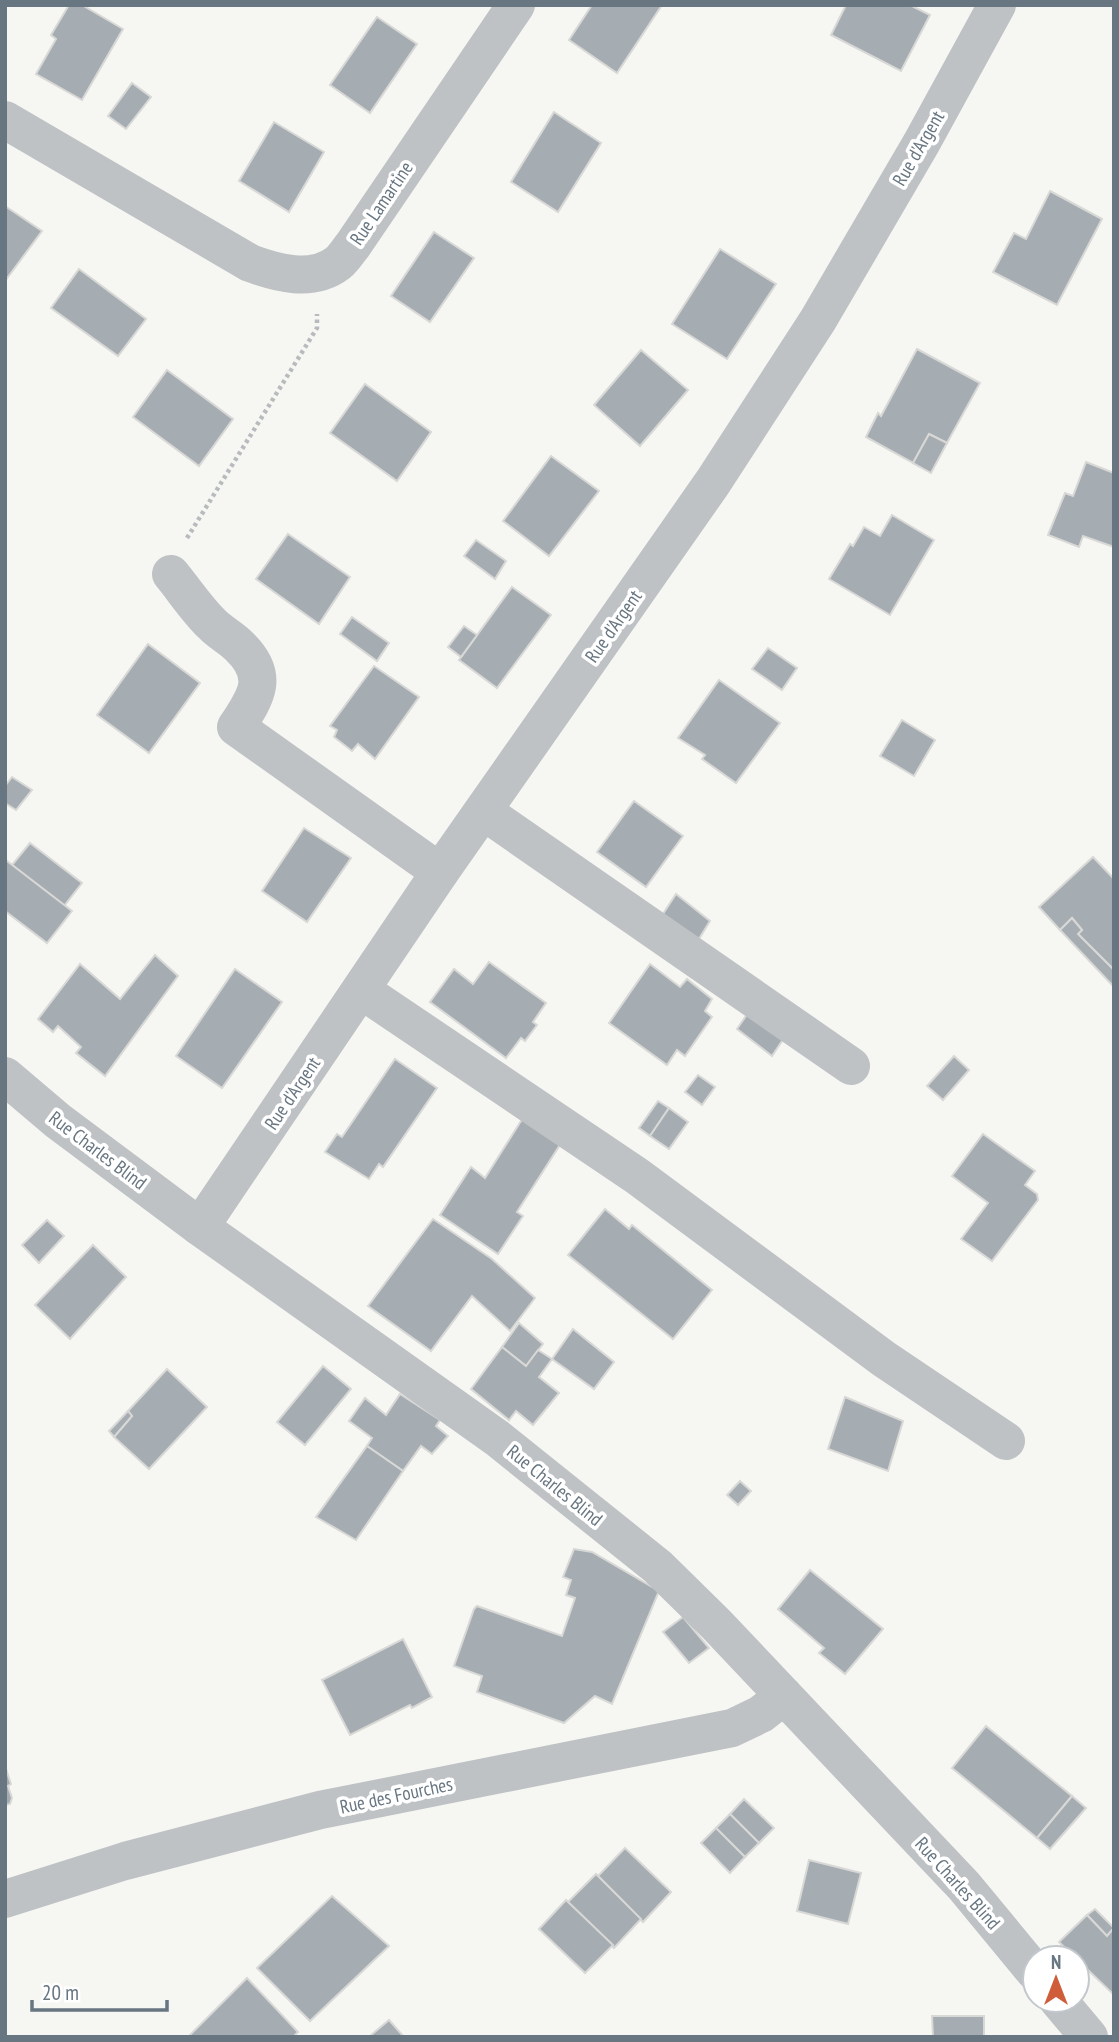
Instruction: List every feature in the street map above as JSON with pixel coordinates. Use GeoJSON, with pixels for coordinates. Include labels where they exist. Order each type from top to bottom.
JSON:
{"type":"FeatureCollection","features":[{"type":"Feature","properties":{"kind":"street","name":"Rue Lamartine"},"geometry":{"type":"LineString","coordinates":[[318,272],[338,263],[353,245],[516,5]]}},
{"type":"Feature","properties":{"kind":"street","name":"Rue d'Argent"},"geometry":{"type":"LineString","coordinates":[[200,1227],[440,872],[713,482],[811,331],[922,142],[997,5]]}},
{"type":"Feature","properties":{"kind":"street"},"geometry":{"type":"LineString","coordinates":[[5,120],[250,263],[274,272],[297,275],[318,272]]}},
{"type":"Feature","properties":{"kind":"street"},"geometry":{"type":"LineString","coordinates":[[171,574],[212,625],[239,646],[251,660],[258,687],[255,699],[236,727],[440,872]]}},
{"type":"Feature","properties":{"kind":"street"},"geometry":{"type":"LineString","coordinates":[[483,811],[851,1066]]}},
{"type":"Feature","properties":{"kind":"street"},"geometry":{"type":"LineString","coordinates":[[361,990],[637,1176],[884,1359],[1006,1441]]}},
{"type":"Feature","properties":{"kind":"street","name":"Rue Charles Blind"},"geometry":{"type":"LineString","coordinates":[[5,1076],[58,1121],[200,1227],[497,1438],[658,1567],[716,1624],[964,1886],[1021,1955]]}},
{"type":"Feature","properties":{"kind":"street","name":"Rue des Fourches"},"geometry":{"type":"LineString","coordinates":[[5,1899],[125,1861],[320,1810],[732,1728],[761,1714],[784,1696]]}},
{"type":"Feature","properties":{"kind":"street"},"geometry":{"type":"LineString","coordinates":[[1070,2014],[1089,2037]]}},
{"type":"Feature","properties":{"kind":"path"},"geometry":{"type":"LineString","coordinates":[[171,574],[190,531],[317,328],[318,272]]}},
{"type":"Feature","properties":{"kind":"building"},"geometry":{"type":"Polygon","coordinates":[[[69,5],[82,5],[123,29],[82,100],[36,74],[56,39],[51,35],[69,5]]]}},
{"type":"Feature","properties":{"kind":"building"},"geometry":{"type":"Polygon","coordinates":[[[592,5],[662,5],[617,73],[569,40],[592,5]]]}},
{"type":"Feature","properties":{"kind":"building"},"geometry":{"type":"Polygon","coordinates":[[[846,5],[910,5],[930,15],[901,71],[831,35],[846,5]]]}},
{"type":"Feature","properties":{"kind":"building"},"geometry":{"type":"Polygon","coordinates":[[[377,17],[417,44],[370,113],[330,85],[377,17]]]}},
{"type":"Feature","properties":{"kind":"building"},"geometry":{"type":"Polygon","coordinates":[[[132,83],[151,97],[126,129],[108,116],[132,83]]]}},
{"type":"Feature","properties":{"kind":"building"},"geometry":{"type":"Polygon","coordinates":[[[554,112],[601,143],[558,212],[511,182],[554,112]]]}},
{"type":"Feature","properties":{"kind":"building"},"geometry":{"type":"Polygon","coordinates":[[[274,122],[324,152],[289,212],[239,181],[274,122]]]}},
{"type":"Feature","properties":{"kind":"building"},"geometry":{"type":"Polygon","coordinates":[[[1050,191],[1102,219],[1057,305],[993,272],[1014,233],[1026,239],[1050,191]]]}},
{"type":"Feature","properties":{"kind":"building"},"geometry":{"type":"Polygon","coordinates":[[[5,206],[42,231],[5,281],[5,206]]]}},
{"type":"Feature","properties":{"kind":"building"},"geometry":{"type":"Polygon","coordinates":[[[434,232],[474,258],[430,322],[391,296],[434,232]]]}},
{"type":"Feature","properties":{"kind":"building"},"geometry":{"type":"Polygon","coordinates":[[[720,249],[776,284],[727,359],[672,324],[720,249]]]}},
{"type":"Feature","properties":{"kind":"building"},"geometry":{"type":"Polygon","coordinates":[[[79,269],[146,319],[118,356],[51,308],[79,269]]]}},
{"type":"Feature","properties":{"kind":"building"},"geometry":{"type":"Polygon","coordinates":[[[917,349],[980,383],[947,443],[929,434],[913,463],[866,437],[878,413],[881,416],[917,349]]]}},
{"type":"Feature","properties":{"kind":"building"},"geometry":{"type":"Polygon","coordinates":[[[641,350],[688,390],[640,446],[594,405],[641,350]]]}},
{"type":"Feature","properties":{"kind":"building"},"geometry":{"type":"Polygon","coordinates":[[[167,370],[233,419],[199,466],[133,417],[167,370]]]}},
{"type":"Feature","properties":{"kind":"building"},"geometry":{"type":"Polygon","coordinates":[[[365,384],[431,432],[397,481],[330,433],[365,384]]]}},
{"type":"Feature","properties":{"kind":"building"},"geometry":{"type":"Polygon","coordinates":[[[929,434],[947,443],[931,473],[913,463],[929,434]]]}},
{"type":"Feature","properties":{"kind":"building"},"geometry":{"type":"Polygon","coordinates":[[[551,456],[599,491],[549,556],[503,521],[551,456]]]}},
{"type":"Feature","properties":{"kind":"building"},"geometry":{"type":"Polygon","coordinates":[[[1086,462],[1114,473],[1114,547],[1083,536],[1079,547],[1048,535],[1065,493],[1073,496],[1086,462]]]}},
{"type":"Feature","properties":{"kind":"building"},"geometry":{"type":"Polygon","coordinates":[[[892,515],[934,540],[890,615],[829,579],[850,544],[853,546],[864,527],[880,536],[892,515]]]}},
{"type":"Feature","properties":{"kind":"building"},"geometry":{"type":"Polygon","coordinates":[[[288,534],[350,577],[319,624],[256,579],[288,534]]]}},
{"type":"Feature","properties":{"kind":"building"},"geometry":{"type":"Polygon","coordinates":[[[476,540],[506,561],[495,579],[464,556],[476,540]]]}},
{"type":"Feature","properties":{"kind":"building"},"geometry":{"type":"Polygon","coordinates":[[[512,587],[551,615],[497,688],[459,660],[512,587]]]}},
{"type":"Feature","properties":{"kind":"building"},"geometry":{"type":"Polygon","coordinates":[[[352,617],[389,643],[377,661],[340,634],[352,617]]]}},
{"type":"Feature","properties":{"kind":"building"},"geometry":{"type":"Polygon","coordinates":[[[464,626],[477,635],[461,657],[448,647],[464,626]]]}},
{"type":"Feature","properties":{"kind":"building"},"geometry":{"type":"Polygon","coordinates":[[[148,644],[200,683],[149,753],[97,715],[148,644]]]}},
{"type":"Feature","properties":{"kind":"building"},"geometry":{"type":"Polygon","coordinates":[[[768,648],[797,668],[782,690],[752,669],[768,648]]]}},
{"type":"Feature","properties":{"kind":"building"},"geometry":{"type":"Polygon","coordinates":[[[374,666],[419,697],[375,759],[358,744],[352,751],[334,737],[337,730],[330,726],[374,666]]]}},
{"type":"Feature","properties":{"kind":"building"},"geometry":{"type":"Polygon","coordinates":[[[719,680],[780,723],[736,783],[702,759],[705,755],[678,738],[719,680]]]}},
{"type":"Feature","properties":{"kind":"building"},"geometry":{"type":"Polygon","coordinates":[[[902,720],[935,740],[914,776],[880,756],[902,720]]]}},
{"type":"Feature","properties":{"kind":"building"},"geometry":{"type":"Polygon","coordinates":[[[12,777],[32,790],[16,810],[5,803],[5,786],[12,777]]]}},
{"type":"Feature","properties":{"kind":"building"},"geometry":{"type":"Polygon","coordinates":[[[634,801],[683,836],[646,887],[597,852],[634,801]]]}},
{"type":"Feature","properties":{"kind":"building"},"geometry":{"type":"Polygon","coordinates":[[[304,828],[351,858],[307,922],[262,891],[304,828]]]}},
{"type":"Feature","properties":{"kind":"building"},"geometry":{"type":"Polygon","coordinates":[[[30,843],[82,883],[64,906],[12,865],[30,843]]]}},
{"type":"Feature","properties":{"kind":"building"},"geometry":{"type":"Polygon","coordinates":[[[1093,857],[1114,879],[1114,970],[1078,934],[1082,930],[1072,918],[1060,930],[1039,907],[1093,857]]]}},
{"type":"Feature","properties":{"kind":"building"},"geometry":{"type":"Polygon","coordinates":[[[7,861],[72,911],[47,943],[5,911],[7,861]]]}},
{"type":"Feature","properties":{"kind":"building"},"geometry":{"type":"Polygon","coordinates":[[[676,894],[710,921],[697,942],[661,917],[676,894]]]}},
{"type":"Feature","properties":{"kind":"building"},"geometry":{"type":"Polygon","coordinates":[[[1072,918],[1082,930],[1078,934],[1114,970],[1114,987],[1060,930],[1072,918]]]}},
{"type":"Feature","properties":{"kind":"building"},"geometry":{"type":"Polygon","coordinates":[[[155,955],[178,976],[105,1076],[76,1053],[81,1047],[58,1026],[53,1032],[38,1019],[80,964],[120,999],[155,955]]]}},
{"type":"Feature","properties":{"kind":"building"},"geometry":{"type":"Polygon","coordinates":[[[489,962],[546,1003],[533,1022],[537,1025],[525,1041],[521,1038],[506,1058],[430,1002],[454,969],[473,984],[489,962]]]}},
{"type":"Feature","properties":{"kind":"building"},"geometry":{"type":"Polygon","coordinates":[[[650,964],[680,987],[687,979],[712,999],[705,1011],[712,1017],[685,1056],[677,1050],[667,1065],[609,1023],[650,964]]]}},
{"type":"Feature","properties":{"kind":"building"},"geometry":{"type":"Polygon","coordinates":[[[235,969],[282,1002],[222,1088],[176,1056],[235,969]]]}},
{"type":"Feature","properties":{"kind":"building"},"geometry":{"type":"Polygon","coordinates":[[[750,1010],[786,1035],[772,1056],[737,1029],[750,1010]]]}},
{"type":"Feature","properties":{"kind":"building"},"geometry":{"type":"Polygon","coordinates":[[[954,1056],[969,1070],[943,1100],[927,1086],[954,1056]]]}},
{"type":"Feature","properties":{"kind":"building"},"geometry":{"type":"Polygon","coordinates":[[[395,1059],[437,1088],[383,1167],[379,1164],[369,1179],[325,1152],[337,1134],[342,1137],[395,1059]]]}},
{"type":"Feature","properties":{"kind":"building"},"geometry":{"type":"Polygon","coordinates":[[[698,1075],[715,1087],[702,1105],[685,1092],[698,1075]]]}},
{"type":"Feature","properties":{"kind":"building"},"geometry":{"type":"Polygon","coordinates":[[[658,1101],[669,1108],[650,1136],[639,1128],[658,1101]]]}},
{"type":"Feature","properties":{"kind":"building"},"geometry":{"type":"Polygon","coordinates":[[[669,1108],[688,1122],[669,1149],[650,1136],[669,1108]]]}},
{"type":"Feature","properties":{"kind":"building"},"geometry":{"type":"Polygon","coordinates":[[[526,1113],[565,1137],[517,1212],[523,1216],[498,1254],[440,1215],[471,1167],[485,1178],[526,1113]]]}},
{"type":"Feature","properties":{"kind":"building"},"geometry":{"type":"Polygon","coordinates":[[[983,1134],[1035,1171],[1025,1185],[1037,1194],[1038,1200],[992,1261],[961,1239],[988,1203],[952,1176],[983,1134]]]}},
{"type":"Feature","properties":{"kind":"building"},"geometry":{"type":"Polygon","coordinates":[[[605,1209],[629,1229],[632,1225],[712,1290],[673,1339],[568,1255],[605,1209]]]}},
{"type":"Feature","properties":{"kind":"building"},"geometry":{"type":"Polygon","coordinates":[[[433,1219],[492,1259],[535,1298],[510,1331],[472,1296],[431,1351],[368,1306],[433,1219]]]}},
{"type":"Feature","properties":{"kind":"building"},"geometry":{"type":"Polygon","coordinates":[[[47,1220],[64,1236],[39,1263],[22,1245],[47,1220]]]}},
{"type":"Feature","properties":{"kind":"building"},"geometry":{"type":"Polygon","coordinates":[[[93,1245],[126,1277],[70,1339],[35,1305],[93,1245]]]}},
{"type":"Feature","properties":{"kind":"building"},"geometry":{"type":"Polygon","coordinates":[[[519,1323],[543,1344],[526,1366],[502,1347],[519,1323]]]}},
{"type":"Feature","properties":{"kind":"building"},"geometry":{"type":"Polygon","coordinates":[[[573,1329],[614,1362],[594,1389],[552,1359],[573,1329]]]}},
{"type":"Feature","properties":{"kind":"building"},"geometry":{"type":"Polygon","coordinates":[[[502,1347],[526,1366],[538,1350],[552,1359],[539,1377],[559,1393],[533,1425],[516,1411],[509,1420],[471,1389],[502,1347]]]}},
{"type":"Feature","properties":{"kind":"building"},"geometry":{"type":"Polygon","coordinates":[[[323,1366],[351,1389],[305,1445],[277,1422],[323,1366]]]}},
{"type":"Feature","properties":{"kind":"building"},"geometry":{"type":"Polygon","coordinates":[[[167,1369],[207,1407],[149,1469],[114,1437],[132,1416],[128,1411],[167,1369]]]}},
{"type":"Feature","properties":{"kind":"building"},"geometry":{"type":"Polygon","coordinates":[[[400,1394],[440,1420],[436,1426],[448,1436],[432,1454],[421,1446],[403,1471],[367,1446],[372,1438],[349,1421],[365,1398],[386,1415],[400,1394]]]}},
{"type":"Feature","properties":{"kind":"building"},"geometry":{"type":"Polygon","coordinates":[[[845,1397],[903,1421],[888,1471],[828,1449],[845,1397]]]}},
{"type":"Feature","properties":{"kind":"building"},"geometry":{"type":"Polygon","coordinates":[[[128,1411],[132,1416],[114,1437],[109,1431],[128,1411]]]}},
{"type":"Feature","properties":{"kind":"building"},"geometry":{"type":"Polygon","coordinates":[[[367,1446],[403,1471],[356,1540],[316,1517],[367,1446]]]}},
{"type":"Feature","properties":{"kind":"building"},"geometry":{"type":"Polygon","coordinates":[[[740,1481],[751,1491],[738,1505],[727,1495],[740,1481]]]}},
{"type":"Feature","properties":{"kind":"building"},"geometry":{"type":"Polygon","coordinates":[[[574,1549],[592,1552],[659,1591],[612,1704],[595,1696],[564,1723],[477,1692],[482,1676],[454,1666],[477,1606],[562,1636],[575,1598],[566,1595],[571,1580],[563,1577],[574,1549]]]}},
{"type":"Feature","properties":{"kind":"building"},"geometry":{"type":"Polygon","coordinates":[[[810,1570],[883,1629],[845,1674],[819,1653],[824,1648],[778,1609],[810,1570]]]}},
{"type":"Feature","properties":{"kind":"building"},"geometry":{"type":"Polygon","coordinates":[[[683,1617],[709,1648],[689,1663],[663,1632],[683,1617]]]}},
{"type":"Feature","properties":{"kind":"building"},"geometry":{"type":"Polygon","coordinates":[[[403,1639],[432,1697],[350,1735],[322,1680],[403,1639]]]}},
{"type":"Feature","properties":{"kind":"building"},"geometry":{"type":"Polygon","coordinates":[[[986,1726],[1072,1796],[1037,1838],[952,1768],[986,1726]]]}},
{"type":"Feature","properties":{"kind":"building"},"geometry":{"type":"Polygon","coordinates":[[[5,1766],[12,1798],[10,1804],[5,1805],[5,1766]]]}},
{"type":"Feature","properties":{"kind":"building"},"geometry":{"type":"Polygon","coordinates":[[[1072,1796],[1086,1808],[1050,1849],[1037,1838],[1072,1796]]]}},
{"type":"Feature","properties":{"kind":"building"},"geometry":{"type":"Polygon","coordinates":[[[744,1799],[774,1828],[759,1843],[730,1814],[744,1799]]]}},
{"type":"Feature","properties":{"kind":"building"},"geometry":{"type":"Polygon","coordinates":[[[730,1814],[759,1843],[745,1857],[716,1828],[730,1814]]]}},
{"type":"Feature","properties":{"kind":"building"},"geometry":{"type":"Polygon","coordinates":[[[716,1828],[745,1857],[730,1873],[701,1843],[716,1828]]]}},
{"type":"Feature","properties":{"kind":"building"},"geometry":{"type":"Polygon","coordinates":[[[625,1848],[671,1892],[643,1922],[598,1876],[625,1848]]]}},
{"type":"Feature","properties":{"kind":"building"},"geometry":{"type":"Polygon","coordinates":[[[809,1860],[861,1873],[848,1924],[797,1911],[809,1860]]]}},
{"type":"Feature","properties":{"kind":"building"},"geometry":{"type":"Polygon","coordinates":[[[596,1874],[641,1919],[614,1948],[568,1902],[596,1874]]]}},
{"type":"Feature","properties":{"kind":"building"},"geometry":{"type":"Polygon","coordinates":[[[332,1896],[389,1946],[310,2021],[257,1968],[332,1896]]]}},
{"type":"Feature","properties":{"kind":"building"},"geometry":{"type":"Polygon","coordinates":[[[566,1900],[613,1945],[585,1973],[539,1929],[566,1900]]]}},
{"type":"Feature","properties":{"kind":"building"},"geometry":{"type":"Polygon","coordinates":[[[1095,1909],[1114,1928],[1107,1936],[1087,1915],[1095,1909]]]}},
{"type":"Feature","properties":{"kind":"building"},"geometry":{"type":"Polygon","coordinates":[[[1087,1915],[1107,1936],[1114,1928],[1114,1995],[1091,1973],[1091,1944],[1059,1942],[1087,1915]]]}},
{"type":"Feature","properties":{"kind":"building"},"geometry":{"type":"Polygon","coordinates":[[[247,1978],[298,2032],[293,2037],[188,2037],[247,1978]]]}},
{"type":"Feature","properties":{"kind":"building"},"geometry":{"type":"Polygon","coordinates":[[[932,2016],[984,2016],[984,2037],[933,2037],[932,2016]]]}},
{"type":"Feature","properties":{"kind":"building"},"geometry":{"type":"Polygon","coordinates":[[[389,2020],[404,2037],[370,2036],[389,2020]]]}}]}
